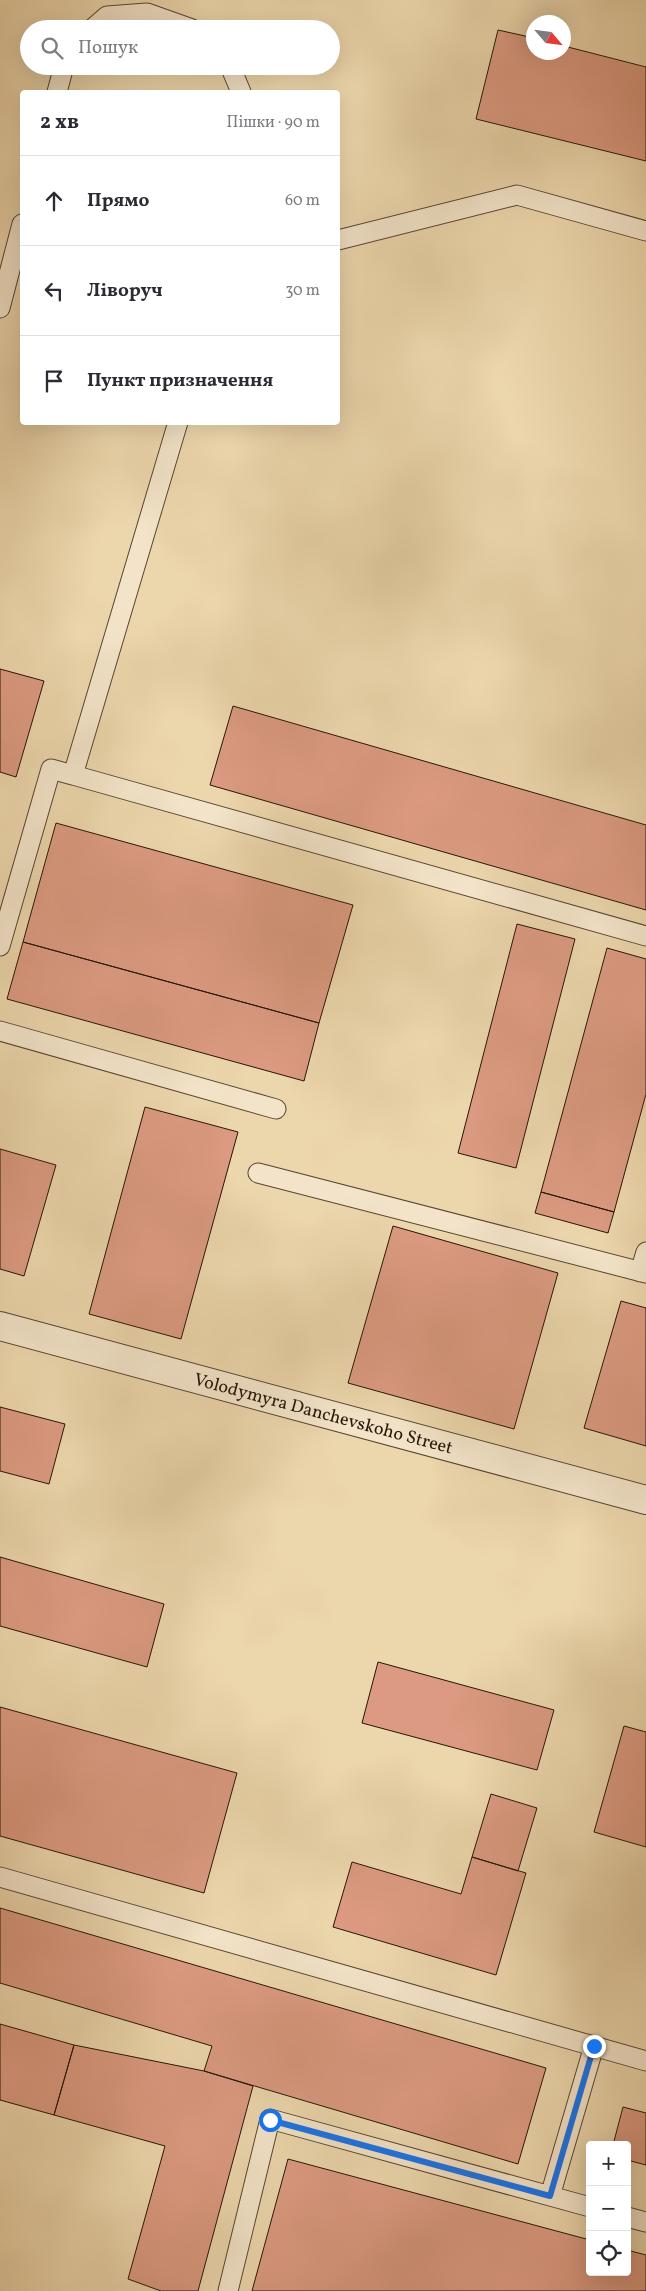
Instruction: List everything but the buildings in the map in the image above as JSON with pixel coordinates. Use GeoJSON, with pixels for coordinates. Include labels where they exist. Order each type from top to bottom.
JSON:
{"type":"FeatureCollection","features":[{"type":"Feature","properties":{"kind":"street","name":"Volodymyra Danchevskoho Street"},"geometry":{"type":"LineString","coordinates":[[0,1326],[646,1500]]}},
{"type":"Feature","properties":{"kind":"lane"},"geometry":{"type":"LineString","coordinates":[[102,20],[107,16],[147,13],[167,20]]}},
{"type":"Feature","properties":{"kind":"lane"},"geometry":{"type":"LineString","coordinates":[[58,90],[62,75]]}},
{"type":"Feature","properties":{"kind":"lane"},"geometry":{"type":"LineString","coordinates":[[234,75],[241,90]]}},
{"type":"Feature","properties":{"kind":"lane"},"geometry":{"type":"LineString","coordinates":[[340,239],[517,195],[646,231]]}},
{"type":"Feature","properties":{"kind":"lane"},"geometry":{"type":"LineString","coordinates":[[0,308],[20,232]]}},
{"type":"Feature","properties":{"kind":"lane"},"geometry":{"type":"LineString","coordinates":[[72,775],[177,425]]}},
{"type":"Feature","properties":{"kind":"lane"},"geometry":{"type":"LineString","coordinates":[[0,946],[51,769],[646,936]]}},
{"type":"Feature","properties":{"kind":"lane"},"geometry":{"type":"LineString","coordinates":[[0,1031],[276,1109]]}},
{"type":"Feature","properties":{"kind":"lane"},"geometry":{"type":"LineString","coordinates":[[258,1173],[643,1272],[646,1252]]}},
{"type":"Feature","properties":{"kind":"lane"},"geometry":{"type":"LineString","coordinates":[[0,1877],[646,2061]]}},
{"type":"Feature","properties":{"kind":"lane"},"geometry":{"type":"LineString","coordinates":[[550,2196],[594,2046]]}},
{"type":"Feature","properties":{"kind":"lane"},"geometry":{"type":"LineString","coordinates":[[228,2291],[270,2120],[586,2206]]}},
{"type":"Feature","properties":{"kind":"lane"},"geometry":{"type":"LineString","coordinates":[[631,2218],[646,2222]]}},
{"type":"Feature","properties":{"kind":"route"},"geometry":{"type":"LineString","coordinates":[[270,2120],[550,2196],[594,2046]]}}]}
